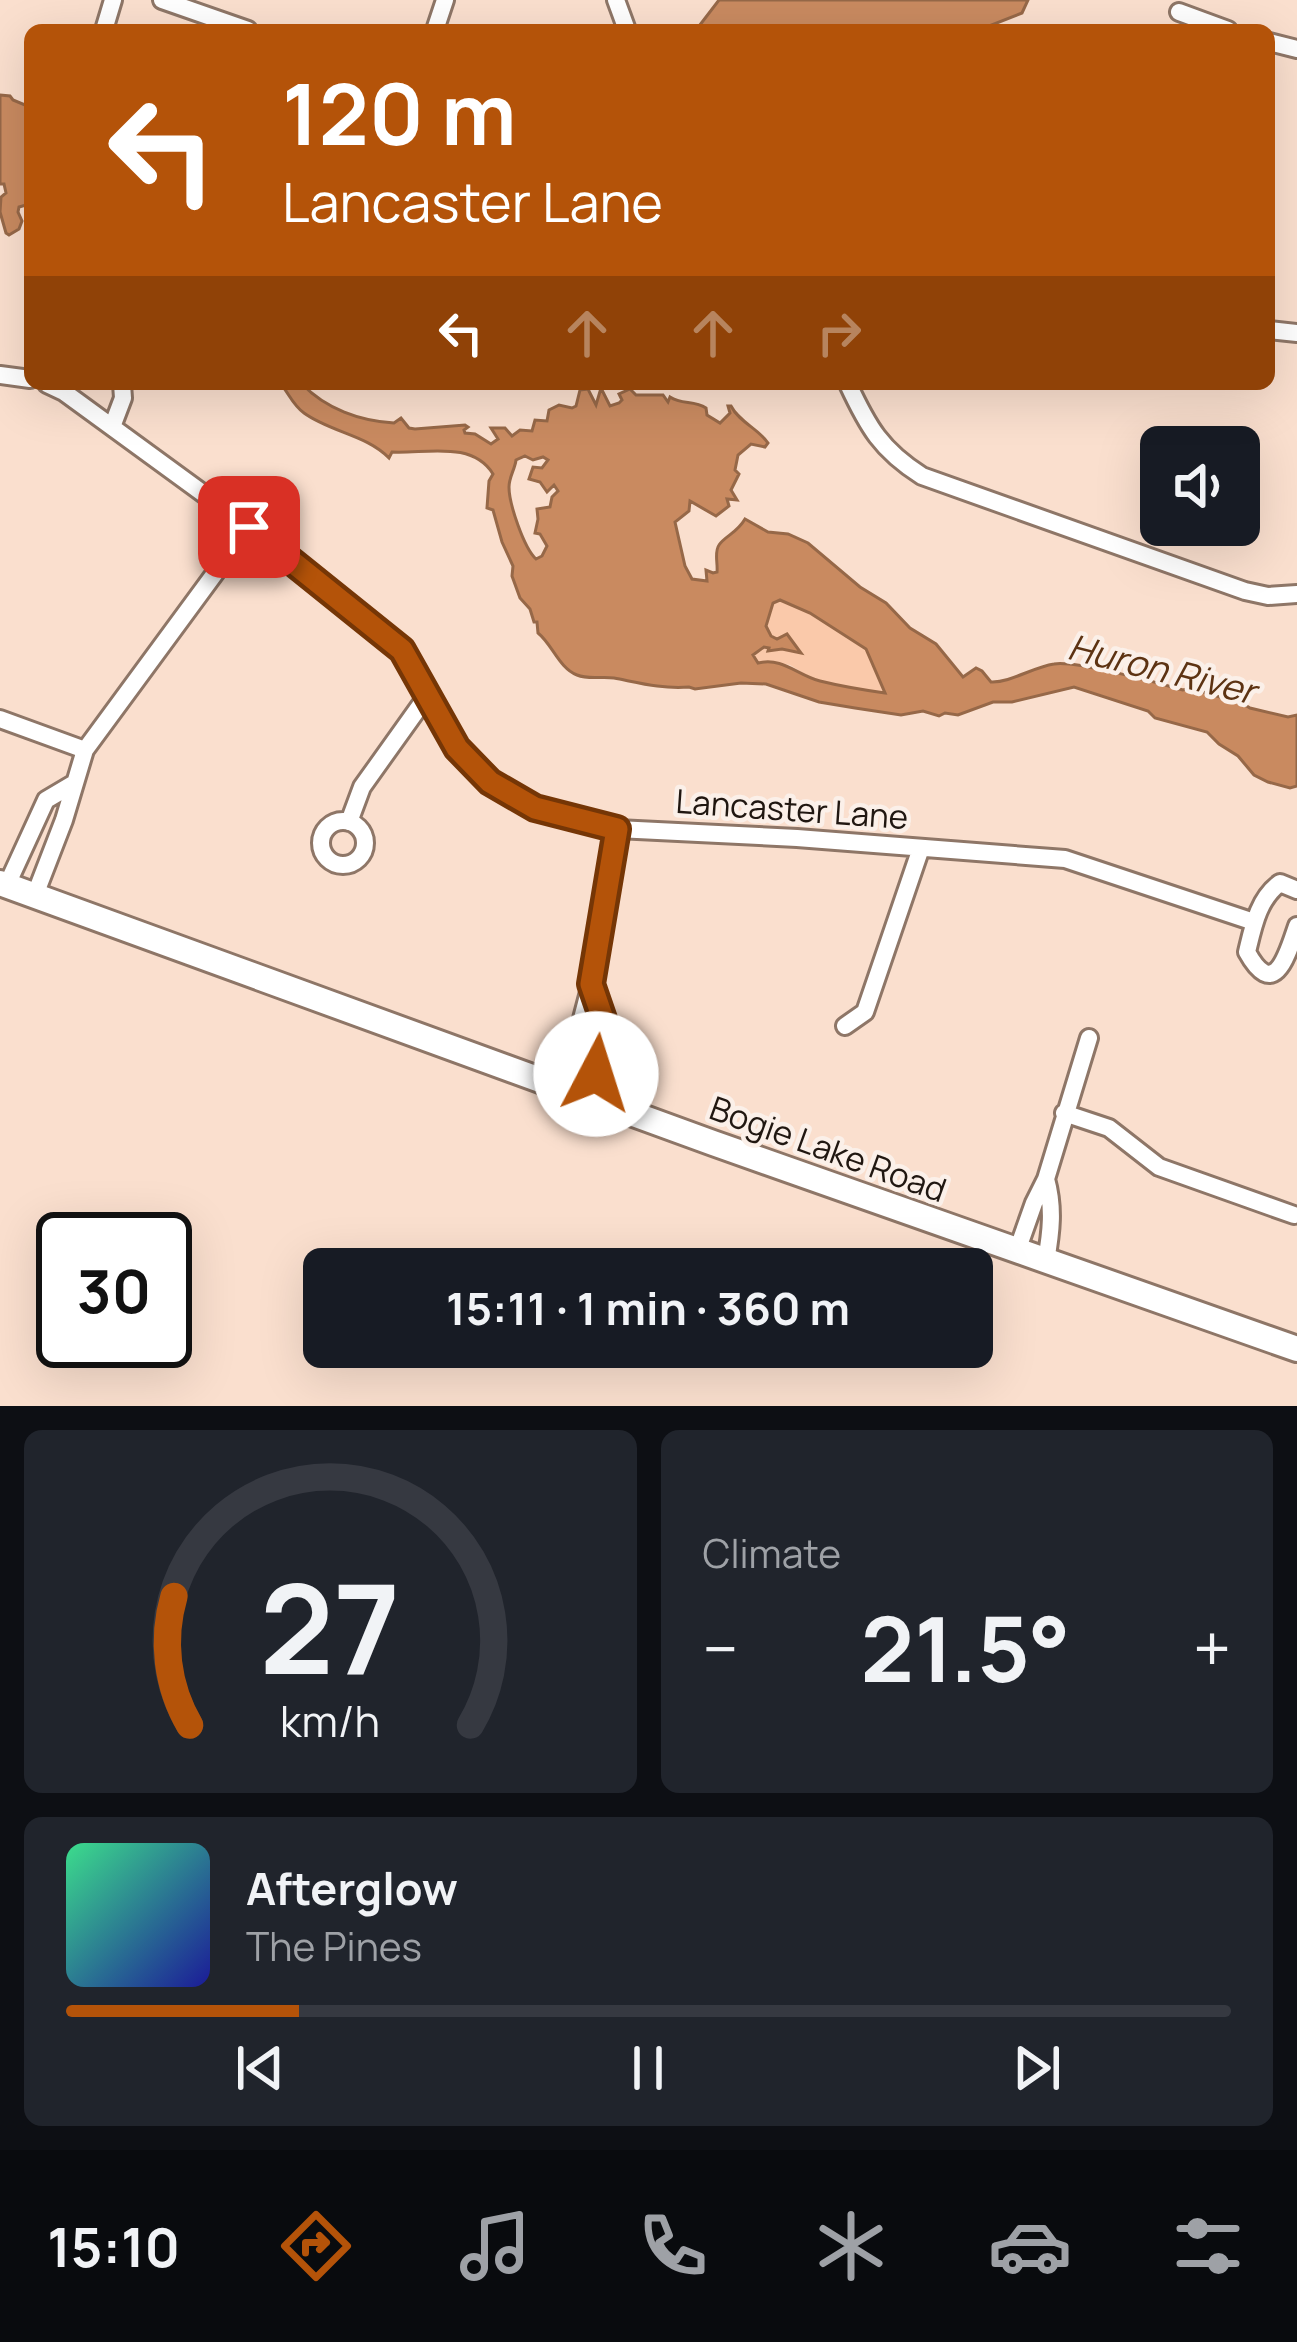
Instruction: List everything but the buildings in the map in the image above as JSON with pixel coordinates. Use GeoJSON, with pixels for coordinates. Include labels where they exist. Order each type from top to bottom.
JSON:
{"type":"FeatureCollection","features":[{"type":"Feature","properties":{"kind":"main road","name":"Bogie Lake Road"},"geometry":{"type":"LineString","coordinates":[[3,884],[1297,1349]]}},
{"type":"Feature","properties":{"kind":"street"},"geometry":{"type":"LineString","coordinates":[[162,0],[231,24]]}},
{"type":"Feature","properties":{"kind":"street"},"geometry":{"type":"LineString","coordinates":[[1180,12],[1212,24]]}},
{"type":"Feature","properties":{"kind":"street","name":"Lancaster Lane"},"geometry":{"type":"LineString","coordinates":[[66,390],[249,527],[402,650],[457,748],[490,782],[535,808],[617,829],[1065,859],[1254,922]]}},
{"type":"Feature","properties":{"kind":"street"},"geometry":{"type":"LineString","coordinates":[[112,427],[122,390]]}},
{"type":"Feature","properties":{"kind":"street"},"geometry":{"type":"LineString","coordinates":[[851,390],[881,444],[922,476],[1245,591],[1268,596],[1297,594]]}},
{"type":"Feature","properties":{"kind":"street"},"geometry":{"type":"LineString","coordinates":[[34,895],[85,750],[249,527]]}},
{"type":"Feature","properties":{"kind":"street"},"geometry":{"type":"LineString","coordinates":[[349,822],[362,787],[428,696]]}},
{"type":"Feature","properties":{"kind":"street"},"geometry":{"type":"LineString","coordinates":[[0,719],[85,750]]}},
{"type":"Feature","properties":{"kind":"street"},"geometry":{"type":"LineString","coordinates":[[3,884],[46,800],[73,784]]}},
{"type":"Feature","properties":{"kind":"street"},"geometry":{"type":"LineString","coordinates":[[564,1088],[591,984],[617,829]]}},
{"type":"Feature","properties":{"kind":"street"},"geometry":{"type":"LineString","coordinates":[[844,1026],[865,1012],[921,848]]}},
{"type":"Feature","properties":{"kind":"street"},"geometry":{"type":"LineString","coordinates":[[1297,890],[1280,883],[1267,892],[1246,952],[1253,965],[1268,973],[1283,967],[1297,926]]}},
{"type":"Feature","properties":{"kind":"street"},"geometry":{"type":"LineString","coordinates":[[591,984],[603,1019],[591,1098]]}},
{"type":"Feature","properties":{"kind":"street"},"geometry":{"type":"LineString","coordinates":[[1017,1251],[1046,1179],[1089,1038]]}},
{"type":"Feature","properties":{"kind":"street"},"geometry":{"type":"LineString","coordinates":[[1064,1113],[1109,1128],[1159,1167],[1294,1215]]}},
{"type":"Feature","properties":{"kind":"street"},"geometry":{"type":"LineString","coordinates":[[1046,1179],[1052,1201],[1046,1261]]}},
{"type":"Feature","properties":{"kind":"shaded area"},"geometry":{"type":"Polygon","coordinates":[[[719,0],[1028,0],[1022,13],[994,24],[701,24],[719,0]]]}},
{"type":"Feature","properties":{"kind":"shaded area"},"geometry":{"type":"Polygon","coordinates":[[[0,95],[24,105],[24,206],[19,207],[19,229],[9,235],[0,212],[6,193],[0,184],[0,95]]]}},
{"type":"Feature","properties":{"kind":"shaded area"},"geometry":{"type":"Polygon","coordinates":[[[285,390],[310,390],[356,416],[394,423],[401,418],[415,429],[465,425],[465,433],[491,444],[498,439],[491,428],[505,428],[512,436],[520,430],[532,431],[535,420],[547,421],[549,410],[576,406],[580,390],[588,390],[596,405],[602,390],[610,406],[619,403],[619,394],[628,390],[636,395],[663,395],[668,402],[670,397],[702,406],[720,423],[731,406],[768,443],[765,447],[751,444],[738,455],[735,470],[739,474],[731,490],[737,500],[727,499],[729,506],[716,516],[690,501],[689,511],[675,522],[692,579],[707,581],[706,570],[717,572],[718,548],[745,519],[768,532],[808,543],[936,644],[963,677],[976,668],[991,682],[998,682],[1064,664],[1231,696],[1250,708],[1297,715],[1297,786],[1290,788],[1254,775],[1207,732],[1074,687],[939,716],[819,702],[766,684],[695,689],[577,675],[538,633],[537,622],[520,598],[493,510],[487,508],[493,474],[484,463],[447,451],[392,452],[389,458],[304,413],[285,390]],[[525,456],[516,460],[509,483],[514,514],[536,559],[547,546],[535,533],[537,509],[550,507],[558,491],[554,485],[547,492],[540,482],[529,479],[533,467],[542,468],[548,460],[525,456]],[[780,600],[773,603],[766,626],[771,636],[777,639],[787,634],[801,653],[764,647],[753,655],[758,663],[775,662],[820,681],[885,693],[866,649],[780,600]]]}},
{"type":"Feature","properties":{"kind":"shaded area"},"geometry":{"type":"Polygon","coordinates":[[[777,600],[810,613],[866,649],[884,694],[813,679],[790,665],[758,664],[753,655],[764,646],[800,652],[787,634],[777,639],[768,631],[768,615],[777,600]]]}},
{"type":"Feature","properties":{"kind":"route"},"geometry":{"type":"LineString","coordinates":[[249,527],[402,650],[442,726],[490,782],[535,808],[617,829],[591,984],[603,1019],[596,1074]]}},
{"type":"Feature","properties":{"kind":"water label","name":"Huron River"},"geometry":{"type":"Point","coordinates":[1162,669]}}]}
